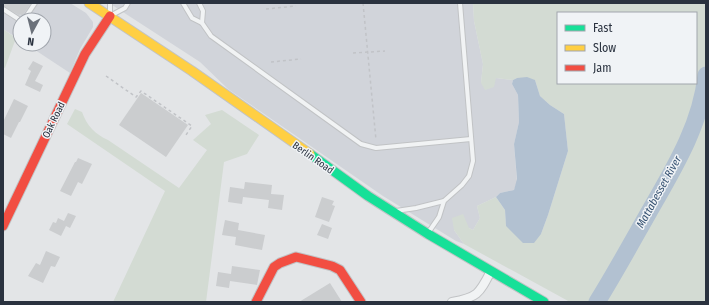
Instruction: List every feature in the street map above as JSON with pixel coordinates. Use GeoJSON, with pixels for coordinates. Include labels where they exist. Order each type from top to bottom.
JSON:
{"type":"FeatureCollection","features":[{"type":"Feature","properties":{"kind":"main road","name":"Berlin Road"},"geometry":{"type":"LineString","coordinates":[[89,3],[192,71],[341,178],[428,234],[544,302]]}},
{"type":"Feature","properties":{"kind":"main road","name":"Oak Road"},"geometry":{"type":"LineString","coordinates":[[3,226],[85,54],[110,16]]}},
{"type":"Feature","properties":{"kind":"main road"},"geometry":{"type":"LineString","coordinates":[[256,302],[274,268],[280,263],[296,257],[332,266],[340,270],[361,302]]}},
{"type":"Feature","properties":{"kind":"street"},"geometry":{"type":"LineString","coordinates":[[452,302],[465,301],[474,296],[482,289],[491,271]]}},
{"type":"Feature","properties":{"kind":"lane"},"geometry":{"type":"LineString","coordinates":[[28,12],[35,3]]}},
{"type":"Feature","properties":{"kind":"lane"},"geometry":{"type":"LineString","coordinates":[[110,3],[110,16],[125,8],[128,3]]}},
{"type":"Feature","properties":{"kind":"lane"},"geometry":{"type":"LineString","coordinates":[[183,3],[192,18],[202,23],[211,36],[226,48],[361,144],[376,148],[471,139]]}},
{"type":"Feature","properties":{"kind":"lane"},"geometry":{"type":"LineString","coordinates":[[199,3],[203,11],[202,23]]}},
{"type":"Feature","properties":{"kind":"lane"},"geometry":{"type":"LineString","coordinates":[[392,211],[416,208],[444,201],[462,185],[469,176],[473,162],[460,3]]}},
{"type":"Feature","properties":{"kind":"lane"},"geometry":{"type":"LineString","coordinates":[[3,9],[12,15]]}},
{"type":"Feature","properties":{"kind":"lane"},"geometry":{"type":"LineString","coordinates":[[428,234],[439,217],[444,201]]}},
{"type":"Feature","properties":{"kind":"path"},"geometry":{"type":"LineString","coordinates":[[363,3],[376,140]]}},
{"type":"Feature","properties":{"kind":"path"},"geometry":{"type":"LineString","coordinates":[[266,9],[296,6]]}},
{"type":"Feature","properties":{"kind":"path"},"geometry":{"type":"LineString","coordinates":[[354,53],[385,50]]}},
{"type":"Feature","properties":{"kind":"path"},"geometry":{"type":"LineString","coordinates":[[271,62],[301,59]]}},
{"type":"Feature","properties":{"kind":"path"},"geometry":{"type":"LineString","coordinates":[[106,76],[136,97],[141,91],[192,126],[186,134]]}},
{"type":"Feature","properties":{"kind":"shaded area"},"geometry":{"type":"Polygon","coordinates":[[[3,3],[70,3],[86,13],[93,22],[93,27],[80,49],[70,73],[38,52],[52,52],[52,12],[12,12],[12,35],[3,29],[3,3]]]}},
{"type":"Feature","properties":{"kind":"shaded area"},"geometry":{"type":"Polygon","coordinates":[[[109,3],[473,3],[474,21],[483,64],[481,83],[496,78],[513,80],[512,84],[518,95],[519,122],[514,144],[517,182],[514,190],[500,193],[496,197],[477,206],[480,218],[473,230],[469,228],[454,230],[464,244],[456,241],[383,196],[228,89],[200,62],[109,3]]]}},
{"type":"Feature","properties":{"kind":"shaded area"},"geometry":{"type":"Polygon","coordinates":[[[473,3],[706,3],[706,302],[570,302],[464,244],[454,230],[452,218],[463,214],[469,228],[473,230],[480,218],[477,206],[496,197],[505,210],[506,226],[541,234],[568,151],[564,114],[540,96],[535,80],[496,78],[494,87],[485,90],[481,83],[483,64],[474,21],[473,3]]]}},
{"type":"Feature","properties":{"kind":"shaded area"},"geometry":{"type":"Polygon","coordinates":[[[3,29],[12,35],[12,49],[5,68],[3,67],[3,29]]]}},
{"type":"Feature","properties":{"kind":"shaded area"},"geometry":{"type":"Polygon","coordinates":[[[75,109],[82,112],[86,121],[95,132],[179,188],[207,150],[193,140],[211,124],[205,115],[222,110],[259,135],[247,154],[224,162],[206,302],[113,302],[165,191],[67,124],[75,109]]]}},
{"type":"Feature","properties":{"kind":"water"},"geometry":{"type":"Polygon","coordinates":[[[527,77],[535,80],[540,96],[564,114],[568,151],[541,234],[534,243],[523,243],[506,226],[505,210],[496,197],[500,193],[514,190],[517,179],[514,144],[519,122],[518,95],[512,84],[513,80],[517,78],[527,77]]]}},
{"type":"Feature","properties":{"kind":"building"},"geometry":{"type":"Polygon","coordinates":[[[3,3],[31,3],[25,12],[14,12],[3,6],[3,3]]]}},
{"type":"Feature","properties":{"kind":"building"},"geometry":{"type":"Polygon","coordinates":[[[33,61],[43,66],[35,81],[43,85],[40,92],[25,85],[31,71],[28,69],[33,61]]]}},
{"type":"Feature","properties":{"kind":"building"},"geometry":{"type":"Polygon","coordinates":[[[141,93],[188,125],[166,157],[119,125],[141,93]]]}},
{"type":"Feature","properties":{"kind":"building"},"geometry":{"type":"Polygon","coordinates":[[[14,99],[28,106],[11,138],[3,134],[3,122],[14,99]]]}},
{"type":"Feature","properties":{"kind":"building"},"geometry":{"type":"Polygon","coordinates":[[[78,158],[92,164],[82,184],[78,182],[71,196],[60,191],[78,158]]]}},
{"type":"Feature","properties":{"kind":"building"},"geometry":{"type":"Polygon","coordinates":[[[245,182],[272,185],[271,194],[284,195],[282,210],[268,208],[269,200],[243,197],[242,204],[228,202],[230,187],[244,189],[245,182]]]}},
{"type":"Feature","properties":{"kind":"building"},"geometry":{"type":"Polygon","coordinates":[[[322,197],[334,201],[332,205],[335,206],[329,222],[315,217],[322,197]]]}},
{"type":"Feature","properties":{"kind":"building"},"geometry":{"type":"Polygon","coordinates":[[[68,213],[76,216],[70,228],[66,226],[61,236],[49,230],[53,222],[56,223],[58,218],[64,221],[68,213]]]}},
{"type":"Feature","properties":{"kind":"building"},"geometry":{"type":"Polygon","coordinates":[[[225,220],[239,223],[238,230],[265,235],[262,250],[235,245],[236,237],[222,235],[225,220]]]}},
{"type":"Feature","properties":{"kind":"building"},"geometry":{"type":"Polygon","coordinates":[[[322,224],[332,228],[328,239],[317,235],[322,224]]]}},
{"type":"Feature","properties":{"kind":"building"},"geometry":{"type":"Polygon","coordinates":[[[46,251],[60,257],[55,267],[51,266],[43,283],[28,276],[36,263],[40,265],[46,251]]]}},
{"type":"Feature","properties":{"kind":"building"},"geometry":{"type":"Polygon","coordinates":[[[232,266],[260,270],[257,285],[230,281],[229,288],[216,286],[218,272],[231,274],[232,266]]]}},
{"type":"Feature","properties":{"kind":"building"},"geometry":{"type":"Polygon","coordinates":[[[330,283],[342,302],[299,302],[330,283]]]}},
{"type":"Feature","properties":{"kind":"waterway","name":"Mattabesset River"},"geometry":{"type":"LineString","coordinates":[[597,302],[617,269],[685,146],[698,112],[706,75]]}},
{"type":"Feature","properties":{"kind":"traffic: fast"},"geometry":{"type":"LineString","coordinates":[[310,154],[368,196],[428,234],[544,302]]}},
{"type":"Feature","properties":{"kind":"traffic: slow"},"geometry":{"type":"LineString","coordinates":[[89,3],[192,71],[310,154]]}},
{"type":"Feature","properties":{"kind":"traffic: jam"},"geometry":{"type":"LineString","coordinates":[[3,226],[85,54],[110,16]]}},
{"type":"Feature","properties":{"kind":"traffic: jam"},"geometry":{"type":"LineString","coordinates":[[256,302],[274,267],[296,257],[332,266],[340,270],[361,302]]}}]}
